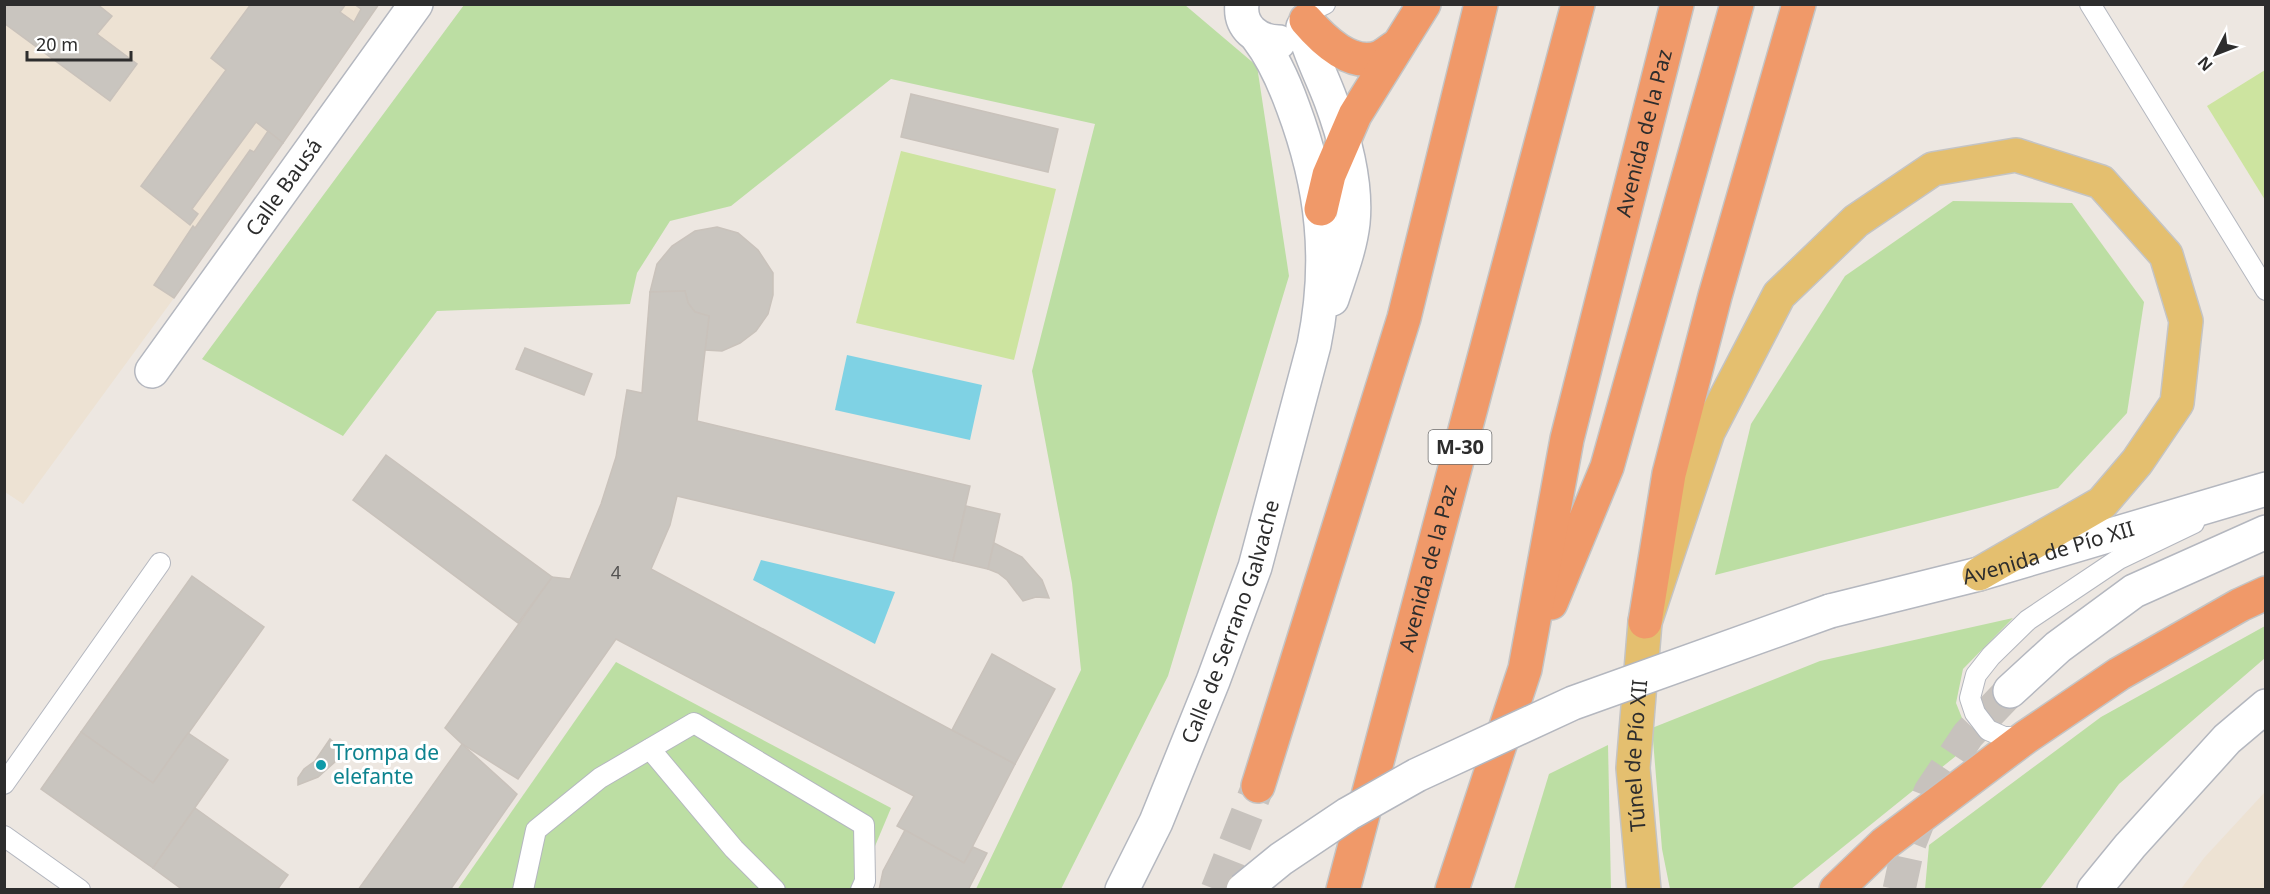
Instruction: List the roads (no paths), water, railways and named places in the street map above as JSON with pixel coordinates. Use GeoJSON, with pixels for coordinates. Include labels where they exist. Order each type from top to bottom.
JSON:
{"type":"FeatureCollection","features":[{"type":"Feature","properties":{"kind":"highway"},"geometry":{"type":"LineString","coordinates":[[1321,209],[1329,175],[1355,115],[1424,4]]}},
{"type":"Feature","properties":{"kind":"highway"},"geometry":{"type":"LineString","coordinates":[[1258,786],[1404,318],[1481,4]]}},
{"type":"Feature","properties":{"kind":"highway","name":"Avenida de la Paz"},"geometry":{"type":"LineString","coordinates":[[1342,890],[1578,4]]}},
{"type":"Feature","properties":{"kind":"highway","name":"Avenida de la Paz"},"geometry":{"type":"LineString","coordinates":[[1452,890],[1525,669],[1567,439],[1677,4]]}},
{"type":"Feature","properties":{"kind":"highway"},"geometry":{"type":"LineString","coordinates":[[1525,669],[1607,467],[1737,4]]}},
{"type":"Feature","properties":{"kind":"highway"},"geometry":{"type":"LineString","coordinates":[[1645,622],[1669,474],[1715,296],[1799,4]]}},
{"type":"Feature","properties":{"kind":"highway"},"geometry":{"type":"LineString","coordinates":[[1310,14],[1329,44],[1364,59],[1380,57],[1397,46]]}},
{"type":"Feature","properties":{"kind":"highway"},"geometry":{"type":"LineString","coordinates":[[1836,890],[1884,844],[2026,737],[2119,674],[2265,593]]}},
{"type":"Feature","properties":{"kind":"main road","name":"Túnel de Pío XII"},"geometry":{"type":"LineString","coordinates":[[1644,890],[1633,768],[1645,622],[1708,432],[1779,295],[1856,221],[1933,170],[2016,155],[2101,182],[2166,255],[2186,321],[2177,403],[2137,462],[2102,503],[1979,574]]}},
{"type":"Feature","properties":{"kind":"street","name":"Calle Bausá"},"geometry":{"type":"LineString","coordinates":[[152,371],[416,4]]}},
{"type":"Feature","properties":{"kind":"street","name":"Calle de Serrano Galvache"},"geometry":{"type":"LineString","coordinates":[[1122,890],[1156,822],[1213,681],[1255,567],[1321,312],[1324,276],[1321,209],[1300,125],[1269,52],[1249,31],[1239,6]]}},
{"type":"Feature","properties":{"kind":"street","name":"Calle de Serrano Galvache"},"geometry":{"type":"LineString","coordinates":[[1310,14],[1306,41],[1331,101],[1343,140],[1354,199],[1353,225],[1346,257],[1314,345]]}},
{"type":"Feature","properties":{"kind":"street"},"geometry":{"type":"LineString","coordinates":[[1258,38],[1267,42],[1287,40],[1310,14]]}},
{"type":"Feature","properties":{"kind":"street","name":"Avenida de Pío XII"},"geometry":{"type":"LineString","coordinates":[[1243,890],[1281,859],[1348,814],[1417,775],[1573,703],[1830,611],[1979,574],[2262,490]]}},
{"type":"Feature","properties":{"kind":"street"},"geometry":{"type":"LineString","coordinates":[[2010,691],[2058,647],[2134,591],[2265,532]]}},
{"type":"Feature","properties":{"kind":"street"},"geometry":{"type":"LineString","coordinates":[[2094,890],[2130,846],[2227,739],[2265,706]]}},
{"type":"Feature","properties":{"kind":"lane"},"geometry":{"type":"LineString","coordinates":[[2090,4],[2265,290]]}},
{"type":"Feature","properties":{"kind":"lane"},"geometry":{"type":"LineString","coordinates":[[2026,737],[2004,737],[1988,730],[1975,713],[1970,698],[1976,675],[1991,656],[2028,620],[2119,560],[2262,490]]}},
{"type":"Feature","properties":{"kind":"lane"},"geometry":{"type":"LineString","coordinates":[[4,784],[160,563]]}},
{"type":"Feature","properties":{"kind":"lane"},"geometry":{"type":"LineString","coordinates":[[523,890],[536,830],[600,778],[694,723],[864,825],[865,881],[861,890]]}},
{"type":"Feature","properties":{"kind":"lane"},"geometry":{"type":"LineString","coordinates":[[650,749],[734,849],[775,890]]}},
{"type":"Feature","properties":{"kind":"lane"},"geometry":{"type":"LineString","coordinates":[[4,836],[80,890]]}},
{"type":"Feature","properties":{"kind":"water"},"geometry":{"type":"Polygon","coordinates":[[[847,355],[982,385],[970,440],[835,410],[847,355]]]}},
{"type":"Feature","properties":{"kind":"water"},"geometry":{"type":"Polygon","coordinates":[[[761,560],[895,592],[875,644],[753,580],[761,560]]]}},
{"type":"Feature","properties":{"kind":"tunnel"},"geometry":{"type":"LineString","coordinates":[[1899,890],[1908,848],[1930,792],[1968,735],[2010,691]]}},
{"type":"Feature","properties":{"kind":"tunnel"},"geometry":{"type":"LineString","coordinates":[[1217,890],[1258,786]]}},
{"type":"Feature","properties":{"kind":"place","name":"Trompa de elefante"},"geometry":{"type":"Point","coordinates":[321,765]}}]}
